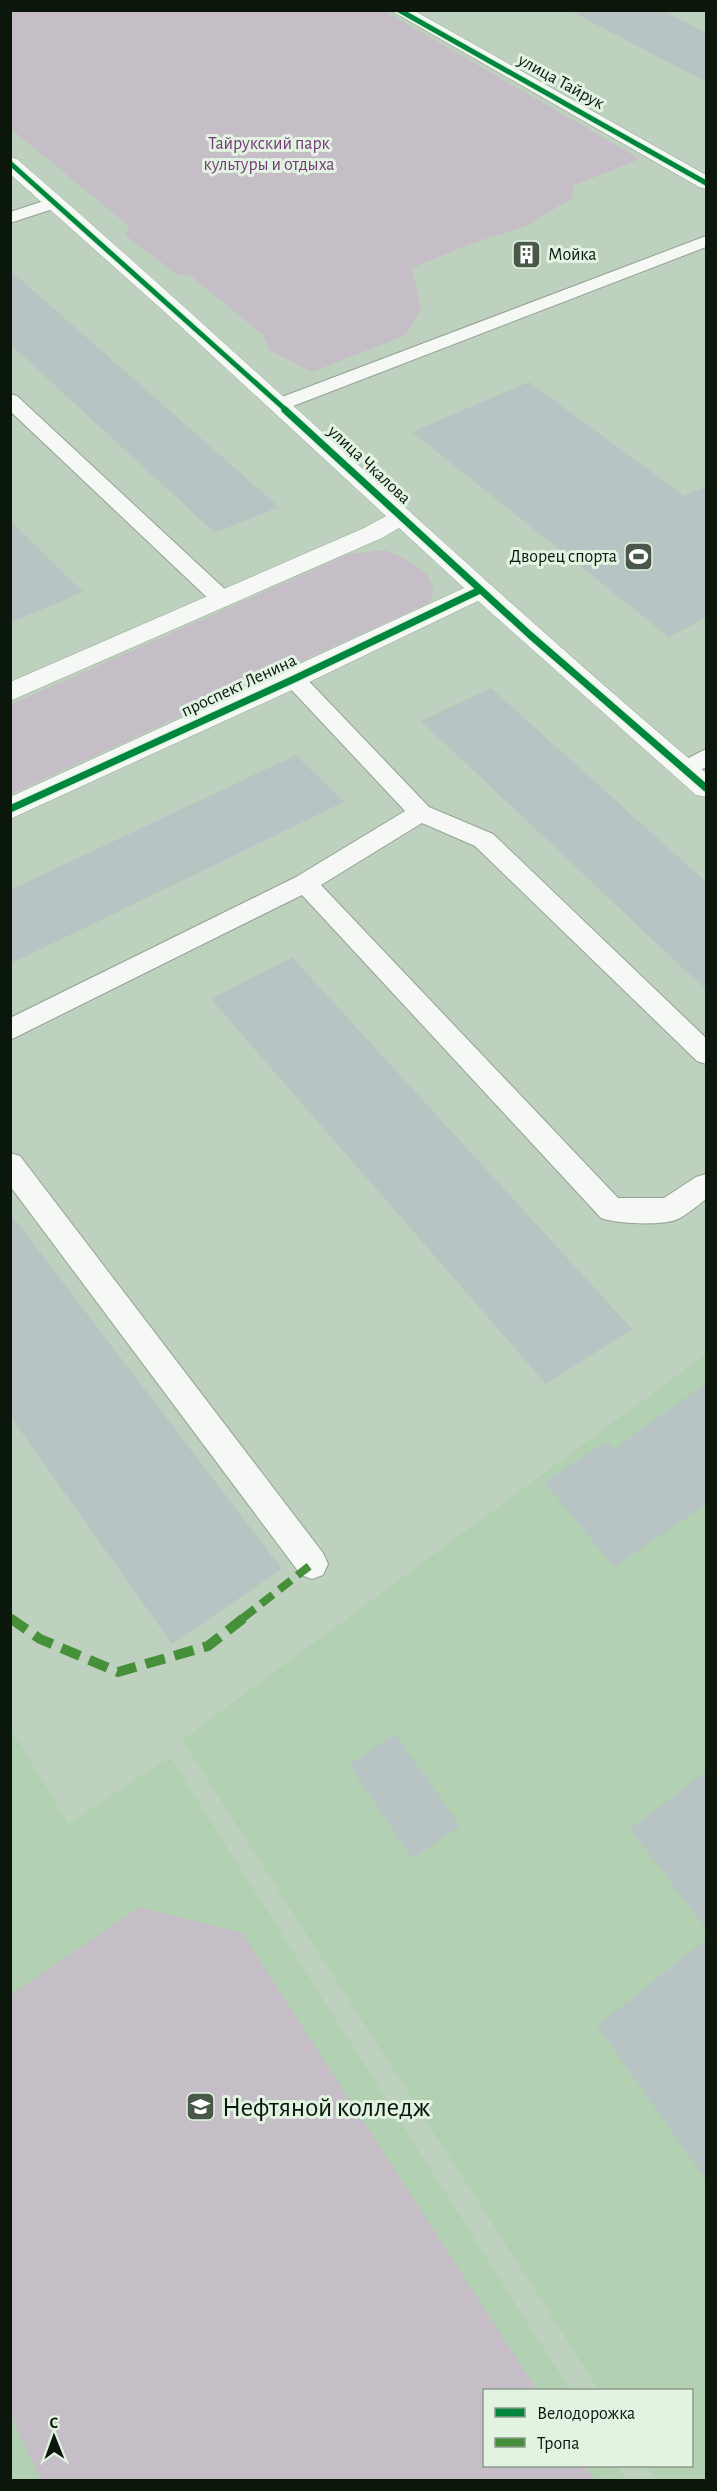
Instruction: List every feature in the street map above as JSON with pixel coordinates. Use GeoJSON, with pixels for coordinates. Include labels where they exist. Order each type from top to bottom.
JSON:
{"type":"FeatureCollection","features":[{"type":"Feature","properties":{"kind":"street","name":"улица Тайрук"},"geometry":{"type":"LineString","coordinates":[[399,10],[706,183]]}},
{"type":"Feature","properties":{"kind":"street","name":"улица Чкалова"},"geometry":{"type":"LineString","coordinates":[[10,163],[281,404],[480,590],[706,788]]}},
{"type":"Feature","properties":{"kind":"street"},"geometry":{"type":"LineString","coordinates":[[10,692],[373,533],[401,517]]}},
{"type":"Feature","properties":{"kind":"street","name":"проспект Ленина"},"geometry":{"type":"LineString","coordinates":[[10,809],[294,679],[480,590]]}},
{"type":"Feature","properties":{"kind":"lane"},"geometry":{"type":"LineString","coordinates":[[10,218],[56,202]]}},
{"type":"Feature","properties":{"kind":"lane"},"geometry":{"type":"LineString","coordinates":[[281,404],[706,241]]}},
{"type":"Feature","properties":{"kind":"lane"},"geometry":{"type":"LineString","coordinates":[[10,400],[222,599]]}},
{"type":"Feature","properties":{"kind":"lane"},"geometry":{"type":"LineString","coordinates":[[294,679],[421,813],[483,840],[706,1054]]}},
{"type":"Feature","properties":{"kind":"lane"},"geometry":{"type":"LineString","coordinates":[[685,770],[706,757]]}},
{"type":"Feature","properties":{"kind":"lane"},"geometry":{"type":"LineString","coordinates":[[10,1030],[305,883],[421,813]]}},
{"type":"Feature","properties":{"kind":"lane"},"geometry":{"type":"LineString","coordinates":[[305,883],[611,1210],[669,1210],[706,1185]]}},
{"type":"Feature","properties":{"kind":"lane"},"geometry":{"type":"LineString","coordinates":[[10,1164],[312,1564]]}},
{"type":"Feature","properties":{"kind":"shaded area"},"geometry":{"type":"Polygon","coordinates":[[[706,1354],[706,2480],[657,2480],[648,2467],[693,2467],[693,2389],[598,2389],[182,1740],[706,1354]]]}},
{"type":"Feature","properties":{"kind":"shaded area","name":"Нефтяной колледж"},"geometry":{"type":"Polygon","coordinates":[[[10,1727],[68,1824],[170,1757],[569,2389],[483,2389],[483,2467],[618,2467],[626,2480],[11,2480],[10,1727]]]}},
{"type":"Feature","properties":{"kind":"green space","name":"Тайрукский парк культуры и отдыха"},"geometry":{"type":"Polygon","coordinates":[[[10,11],[384,11],[640,159],[574,185],[572,198],[528,225],[470,244],[412,268],[421,309],[406,335],[312,372],[269,350],[263,335],[191,276],[177,274],[125,235],[129,226],[11,129],[10,11]]]}},
{"type":"Feature","properties":{"kind":"green space"},"geometry":{"type":"Polygon","coordinates":[[[384,550],[411,563],[427,576],[432,584],[433,592],[430,602],[11,794],[10,705],[349,554],[384,550]]]}},
{"type":"Feature","properties":{"kind":"green space","name":"Нефтяной колледж"},"geometry":{"type":"Polygon","coordinates":[[[139,1907],[242,1933],[536,2389],[483,2389],[483,2467],[586,2467],[595,2480],[41,2480],[11,2416],[11,1995],[139,1907]]]}},
{"type":"Feature","properties":{"kind":"building"},"geometry":{"type":"Polygon","coordinates":[[[569,10],[663,10],[706,33],[706,82],[569,10]]]}},
{"type":"Feature","properties":{"kind":"building"},"geometry":{"type":"Polygon","coordinates":[[[10,270],[279,507],[215,533],[10,344],[10,270]]]}},
{"type":"Feature","properties":{"kind":"building","name":"Дворец спорта"},"geometry":{"type":"Polygon","coordinates":[[[529,382],[684,496],[706,486],[706,618],[669,637],[412,432],[529,382]]]}},
{"type":"Feature","properties":{"kind":"building"},"geometry":{"type":"Polygon","coordinates":[[[10,521],[83,592],[10,623],[10,521]]]}},
{"type":"Feature","properties":{"kind":"building"},"geometry":{"type":"Polygon","coordinates":[[[491,688],[706,882],[706,990],[421,721],[491,688]]]}},
{"type":"Feature","properties":{"kind":"building"},"geometry":{"type":"Polygon","coordinates":[[[296,755],[344,802],[10,964],[10,890],[296,755]]]}},
{"type":"Feature","properties":{"kind":"building"},"geometry":{"type":"Polygon","coordinates":[[[292,957],[632,1329],[546,1384],[211,999],[292,957]]]}},
{"type":"Feature","properties":{"kind":"building"},"geometry":{"type":"Polygon","coordinates":[[[10,1213],[282,1569],[172,1644],[10,1416],[10,1213]]]}},
{"type":"Feature","properties":{"kind":"building"},"geometry":{"type":"Polygon","coordinates":[[[706,1383],[706,1504],[614,1567],[544,1482],[607,1441],[614,1449],[706,1383]]]}},
{"type":"Feature","properties":{"kind":"building"},"geometry":{"type":"Polygon","coordinates":[[[395,1733],[460,1826],[412,1859],[349,1765],[395,1733]]]}},
{"type":"Feature","properties":{"kind":"building"},"geometry":{"type":"Polygon","coordinates":[[[706,1771],[706,1929],[630,1829],[706,1771]]]}},
{"type":"Feature","properties":{"kind":"building"},"geometry":{"type":"Polygon","coordinates":[[[706,1939],[706,2180],[597,2026],[706,1939]]]}},
{"type":"Feature","properties":{"kind":"marked path"},"geometry":{"type":"LineString","coordinates":[[10,1618],[40,1639],[118,1672],[208,1646],[312,1564]]}},
{"type":"Feature","properties":{"kind":"cycle path"},"geometry":{"type":"LineString","coordinates":[[399,10],[706,183]]}},
{"type":"Feature","properties":{"kind":"cycle path"},"geometry":{"type":"LineString","coordinates":[[10,163],[185,318],[530,635],[706,788]]}},
{"type":"Feature","properties":{"kind":"cycle path"},"geometry":{"type":"LineString","coordinates":[[10,809],[294,679],[480,590]]}},
{"type":"Feature","properties":{"kind":"place","name":"Мойка"},"geometry":{"type":"Point","coordinates":[527,255]}},
{"type":"Feature","properties":{"kind":"place","name":"Дворец спорта"},"geometry":{"type":"Point","coordinates":[638,557]}},
{"type":"Feature","properties":{"kind":"place","name":"Нефтяной колледж"},"geometry":{"type":"Point","coordinates":[201,2107]}}]}
